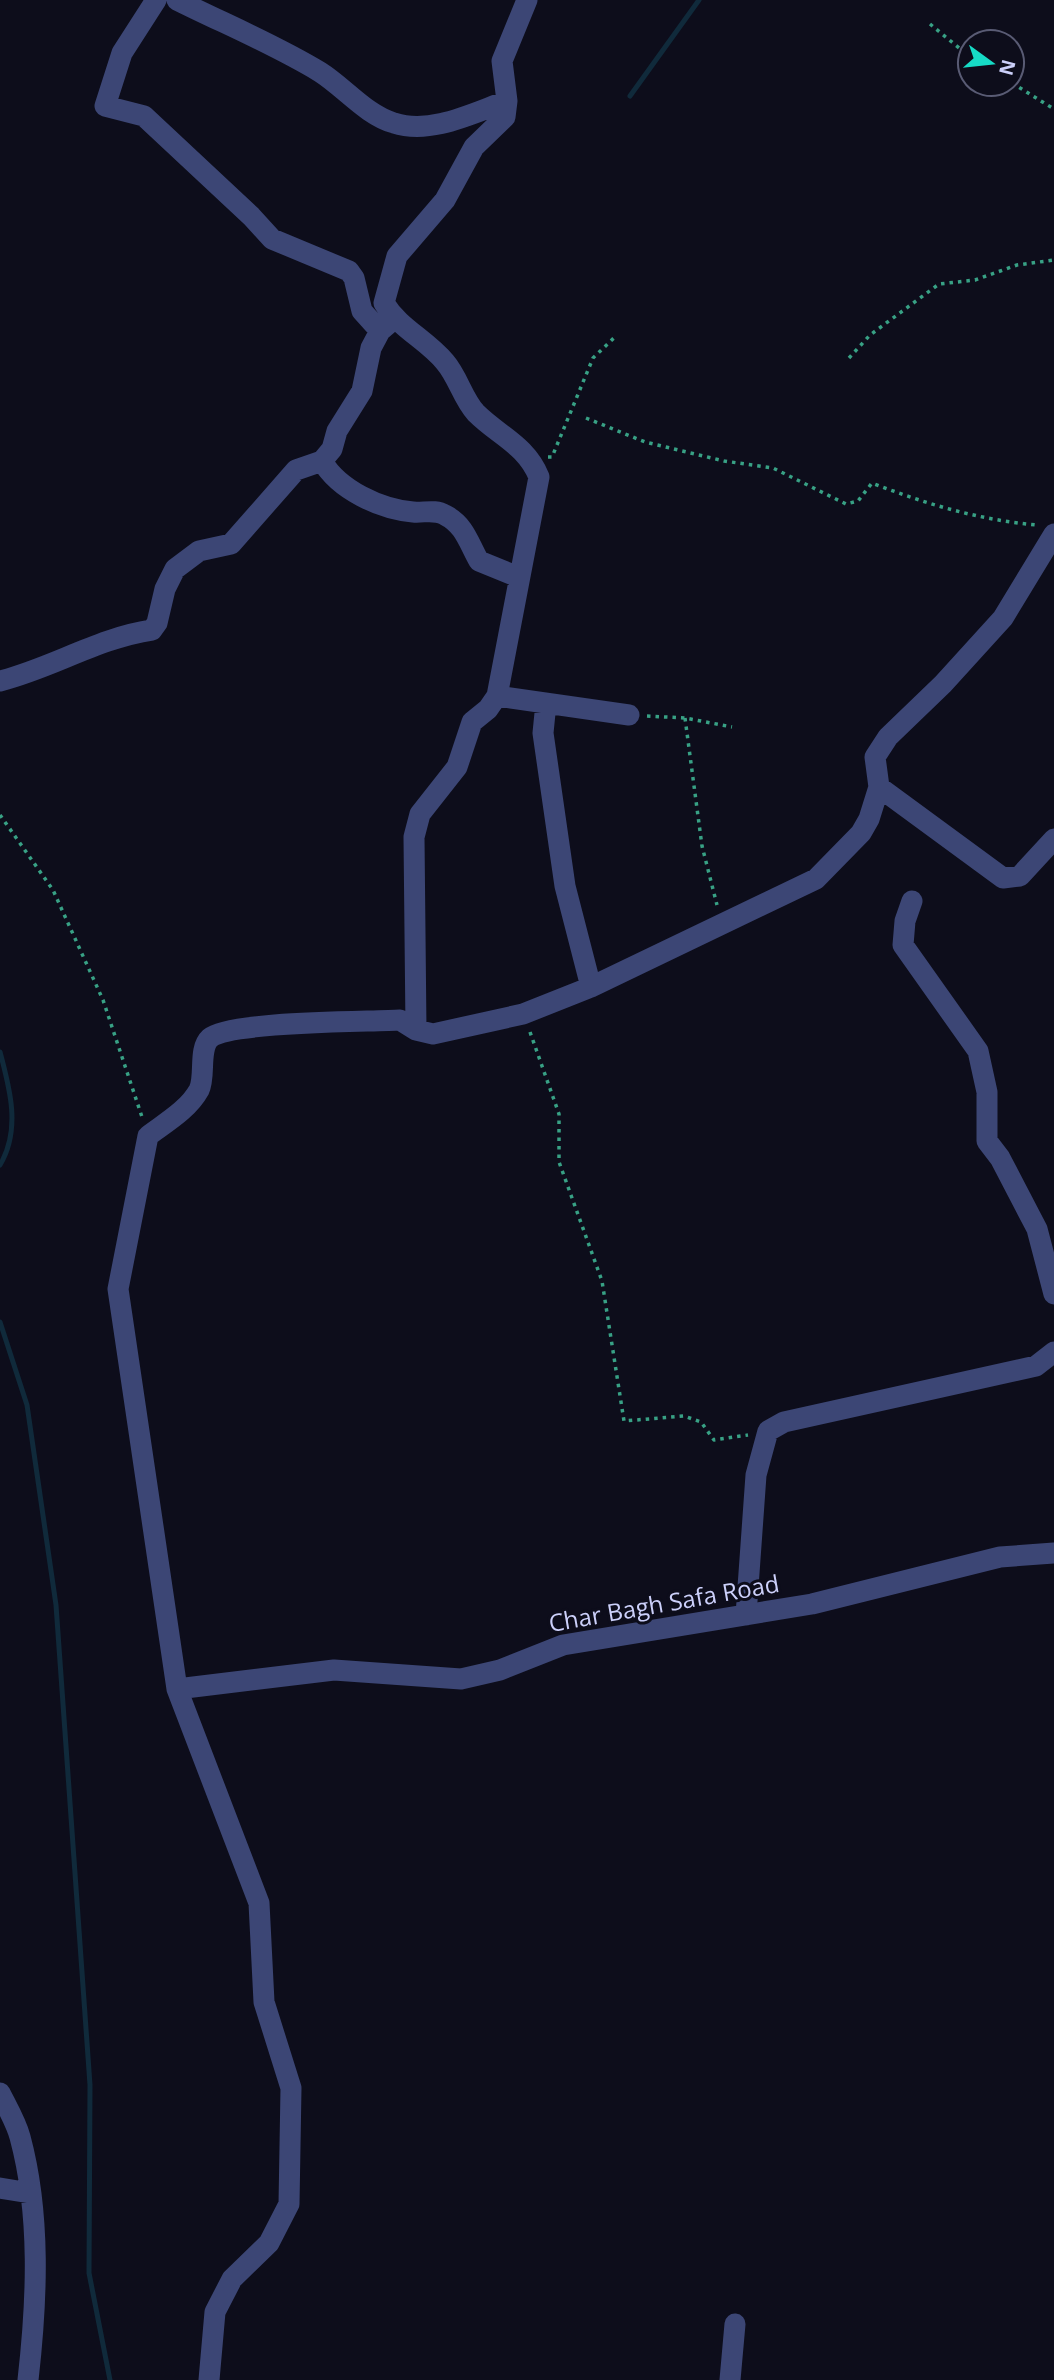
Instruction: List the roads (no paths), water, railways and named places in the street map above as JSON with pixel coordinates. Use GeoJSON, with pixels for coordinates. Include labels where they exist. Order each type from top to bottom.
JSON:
{"type":"FeatureCollection","features":[{"type":"Feature","properties":{"kind":"street"},"geometry":{"type":"LineString","coordinates":[[156,0],[122,53],[105,106],[144,116],[272,239],[349,271],[354,278],[362,311],[387,325],[425,340],[448,365],[474,411],[531,458],[538,477],[497,696],[488,709],[472,722],[457,767],[420,814],[414,837],[416,1030]]}},
{"type":"Feature","properties":{"kind":"street"},"geometry":{"type":"LineString","coordinates":[[177,0],[279,47],[331,79],[348,95],[393,123],[418,127],[455,120],[507,101]]}},
{"type":"Feature","properties":{"kind":"street"},"geometry":{"type":"LineString","coordinates":[[0,681],[24,675],[122,634],[152,630],[157,623],[165,590],[176,569],[199,551],[231,544],[296,470],[323,461],[362,391],[371,348],[387,325],[384,303],[397,256],[445,200],[474,147],[505,117],[507,101],[502,61],[527,0]]}},
{"type":"Feature","properties":{"kind":"street"},"geometry":{"type":"LineString","coordinates":[[323,461],[332,477],[375,502],[413,512],[431,511],[446,515],[471,538],[479,561],[518,577]]}},
{"type":"Feature","properties":{"kind":"street"},"geometry":{"type":"LineString","coordinates":[[209,2380],[215,2312],[232,2279],[269,2243],[289,2204],[291,2088],[264,2002],[259,1903],[177,1689],[118,1289],[148,1136],[186,1107],[200,1088],[206,1045],[210,1037],[238,1028],[400,1020],[416,1030],[433,1034],[523,1014],[592,987],[816,879],[861,833],[869,819],[879,787],[875,757],[888,737],[943,684],[1003,618],[1048,530]]}},
{"type":"Feature","properties":{"kind":"street"},"geometry":{"type":"LineString","coordinates":[[497,696],[629,715]]}},
{"type":"Feature","properties":{"kind":"street"},"geometry":{"type":"LineString","coordinates":[[546,703],[543,733],[565,886],[592,987]]}},
{"type":"Feature","properties":{"kind":"street"},"geometry":{"type":"LineString","coordinates":[[879,787],[1003,878],[1020,876],[1054,839]]}},
{"type":"Feature","properties":{"kind":"street"},"geometry":{"type":"LineString","coordinates":[[912,901],[905,921],[903,945],[978,1051],[986,1092],[987,1141],[1000,1158],[1037,1229],[1054,1294]]}},
{"type":"Feature","properties":{"kind":"street"},"geometry":{"type":"LineString","coordinates":[[746,1615],[756,1475],[768,1431],[784,1422],[1036,1366],[1054,1352]]}},
{"type":"Feature","properties":{"kind":"street","name":"Char Bagh Safa Road"},"geometry":{"type":"LineString","coordinates":[[177,1689],[334,1670],[461,1679],[500,1670],[563,1645],[812,1604],[1000,1557],[1054,1553]]}},
{"type":"Feature","properties":{"kind":"street"},"geometry":{"type":"LineString","coordinates":[[0,2093],[20,2136],[30,2193],[36,2302],[28,2380]]}},
{"type":"Feature","properties":{"kind":"street"},"geometry":{"type":"LineString","coordinates":[[0,2188],[30,2193]]}},
{"type":"Feature","properties":{"kind":"street"},"geometry":{"type":"LineString","coordinates":[[730,2380],[735,2324]]}},
{"type":"Feature","properties":{"kind":"waterway"},"geometry":{"type":"LineString","coordinates":[[630,96],[699,0]]}},
{"type":"Feature","properties":{"kind":"waterway"},"geometry":{"type":"LineString","coordinates":[[0,1052],[12,1109],[10,1138],[0,1165]]}},
{"type":"Feature","properties":{"kind":"waterway"},"geometry":{"type":"LineString","coordinates":[[0,1322],[27,1405],[56,1605],[90,2085],[89,2273],[110,2380]]}}]}
